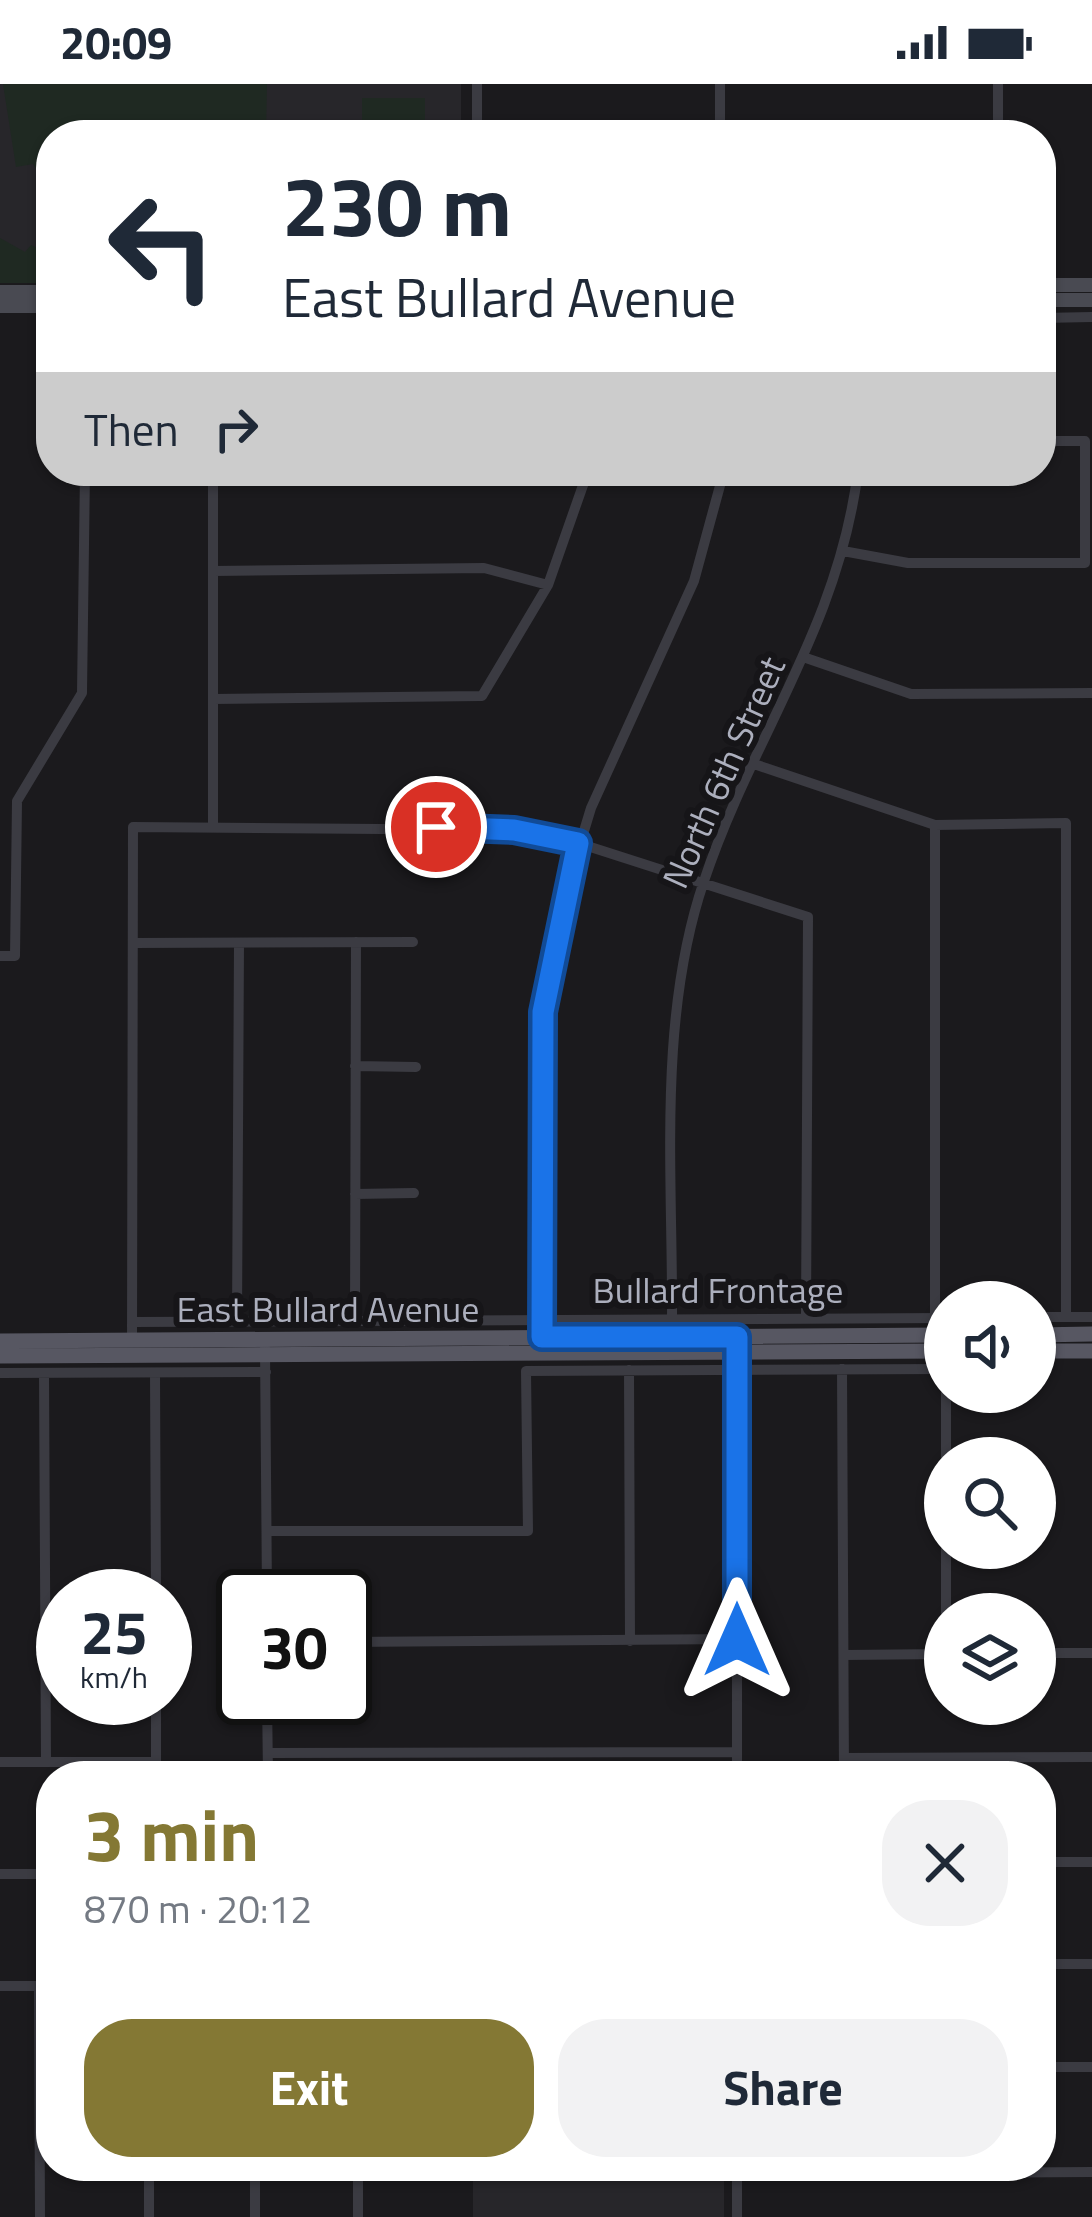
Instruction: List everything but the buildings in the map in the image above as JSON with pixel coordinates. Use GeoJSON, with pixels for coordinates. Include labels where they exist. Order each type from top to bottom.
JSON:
{"type":"FeatureCollection","features":[{"type":"Feature","properties":{"kind":"main road"},"geometry":{"type":"LineString","coordinates":[[1056,285],[1092,285]]}},
{"type":"Feature","properties":{"kind":"main road"},"geometry":{"type":"LineString","coordinates":[[0,292],[36,292]]}},
{"type":"Feature","properties":{"kind":"main road"},"geometry":{"type":"LineString","coordinates":[[1056,300],[1092,300]]}},
{"type":"Feature","properties":{"kind":"main road"},"geometry":{"type":"LineString","coordinates":[[0,306],[36,306]]}},
{"type":"Feature","properties":{"kind":"main road"},"geometry":{"type":"LineString","coordinates":[[1056,1335],[1092,1334]]}},
{"type":"Feature","properties":{"kind":"main road","name":"East Bullard Avenue"},"geometry":{"type":"LineString","coordinates":[[0,1341],[132,1339],[266,1356],[542,1337],[737,1353],[924,1336]]}},
{"type":"Feature","properties":{"kind":"main road","name":"East Bullard Avenue"},"geometry":{"type":"LineString","coordinates":[[0,1356],[132,1339]]}},
{"type":"Feature","properties":{"kind":"main road"},"geometry":{"type":"LineString","coordinates":[[1056,1351],[1092,1351]]}},
{"type":"Feature","properties":{"kind":"street"},"geometry":{"type":"LineString","coordinates":[[477,84],[477,120]]}},
{"type":"Feature","properties":{"kind":"street"},"geometry":{"type":"LineString","coordinates":[[720,84],[720,120]]}},
{"type":"Feature","properties":{"kind":"street"},"geometry":{"type":"LineString","coordinates":[[998,84],[998,120]]}},
{"type":"Feature","properties":{"kind":"street"},"geometry":{"type":"LineString","coordinates":[[1056,318],[1092,317]]}},
{"type":"Feature","properties":{"kind":"street"},"geometry":{"type":"LineString","coordinates":[[843,551],[908,563],[1085,563],[1085,441],[1056,441]]}},
{"type":"Feature","properties":{"kind":"street"},"geometry":{"type":"LineString","coordinates":[[0,956],[15,956],[17,801],[31,772],[71,718],[84,679],[85,486]]}},
{"type":"Feature","properties":{"kind":"street"},"geometry":{"type":"LineString","coordinates":[[213,486],[214,827]]}},
{"type":"Feature","properties":{"kind":"street"},"geometry":{"type":"LineString","coordinates":[[213,699],[482,696],[548,585],[583,486]]}},
{"type":"Feature","properties":{"kind":"street"},"geometry":{"type":"LineString","coordinates":[[542,1337],[543,1012],[578,843],[607,769],[672,639],[719,486]]}},
{"type":"Feature","properties":{"kind":"street","name":"North 6th Street"},"geometry":{"type":"LineString","coordinates":[[672,1319],[674,1052],[685,952],[703,882],[806,658],[843,551],[855,486]]}},
{"type":"Feature","properties":{"kind":"street"},"geometry":{"type":"LineString","coordinates":[[213,571],[484,568],[548,585]]}},
{"type":"Feature","properties":{"kind":"street"},"geometry":{"type":"LineString","coordinates":[[806,658],[911,694],[1092,692]]}},
{"type":"Feature","properties":{"kind":"street"},"geometry":{"type":"LineString","coordinates":[[754,764],[935,825],[1066,824],[1066,1317]]}},
{"type":"Feature","properties":{"kind":"street"},"geometry":{"type":"LineString","coordinates":[[935,825],[939,1281]]}},
{"type":"Feature","properties":{"kind":"street"},"geometry":{"type":"LineString","coordinates":[[132,1339],[133,827],[481,827],[578,843],[808,917],[806,1318]]}},
{"type":"Feature","properties":{"kind":"street"},"geometry":{"type":"LineString","coordinates":[[355,1321],[356,942]]}},
{"type":"Feature","properties":{"kind":"street"},"geometry":{"type":"LineString","coordinates":[[133,944],[413,942]]}},
{"type":"Feature","properties":{"kind":"street"},"geometry":{"type":"LineString","coordinates":[[237,1322],[239,943]]}},
{"type":"Feature","properties":{"kind":"street"},"geometry":{"type":"LineString","coordinates":[[356,1066],[416,1067]]}},
{"type":"Feature","properties":{"kind":"street"},"geometry":{"type":"LineString","coordinates":[[355,1194],[414,1193]]}},
{"type":"Feature","properties":{"kind":"street"},"geometry":{"type":"LineString","coordinates":[[1056,1317],[1092,1317]]}},
{"type":"Feature","properties":{"kind":"street","name":"Bullard Frontage"},"geometry":{"type":"LineString","coordinates":[[132,1339],[237,1322],[355,1321],[542,1337],[672,1319],[806,1318],[924,1333]]}},
{"type":"Feature","properties":{"kind":"street"},"geometry":{"type":"LineString","coordinates":[[737,1353],[737,1761]]}},
{"type":"Feature","properties":{"kind":"street"},"geometry":{"type":"LineString","coordinates":[[267,1532],[528,1531],[526,1371],[629,1370],[737,1353],[842,1369],[924,1369]]}},
{"type":"Feature","properties":{"kind":"street"},"geometry":{"type":"LineString","coordinates":[[0,1373],[155,1373],[266,1356],[267,1569]]}},
{"type":"Feature","properties":{"kind":"street"},"geometry":{"type":"LineString","coordinates":[[842,1369],[844,1758],[1092,1757]]}},
{"type":"Feature","properties":{"kind":"street"},"geometry":{"type":"LineString","coordinates":[[629,1370],[630,1641]]}},
{"type":"Feature","properties":{"kind":"street"},"geometry":{"type":"LineString","coordinates":[[44,1373],[46,1761]]}},
{"type":"Feature","properties":{"kind":"street"},"geometry":{"type":"LineString","coordinates":[[155,1373],[156,1569]]}},
{"type":"Feature","properties":{"kind":"street"},"geometry":{"type":"LineString","coordinates":[[372,1642],[737,1640]]}},
{"type":"Feature","properties":{"kind":"street"},"geometry":{"type":"LineString","coordinates":[[1056,1653],[1092,1653]]}},
{"type":"Feature","properties":{"kind":"street"},"geometry":{"type":"LineString","coordinates":[[844,1655],[924,1654]]}},
{"type":"Feature","properties":{"kind":"street"},"geometry":{"type":"LineString","coordinates":[[156,1725],[156,1761]]}},
{"type":"Feature","properties":{"kind":"street"},"geometry":{"type":"LineString","coordinates":[[267,1725],[268,1761]]}},
{"type":"Feature","properties":{"kind":"street"},"geometry":{"type":"LineString","coordinates":[[268,1754],[737,1753]]}},
{"type":"Feature","properties":{"kind":"street"},"geometry":{"type":"LineString","coordinates":[[0,1762],[36,1762]]}},
{"type":"Feature","properties":{"kind":"street"},"geometry":{"type":"LineString","coordinates":[[1056,1862],[1092,1862]]}},
{"type":"Feature","properties":{"kind":"street"},"geometry":{"type":"LineString","coordinates":[[0,1874],[36,1874]]}},
{"type":"Feature","properties":{"kind":"street"},"geometry":{"type":"LineString","coordinates":[[1056,1964],[1092,1964]]}},
{"type":"Feature","properties":{"kind":"street"},"geometry":{"type":"LineString","coordinates":[[0,1987],[36,1986]]}},
{"type":"Feature","properties":{"kind":"street"},"geometry":{"type":"LineString","coordinates":[[1056,2067],[1092,2067]]}},
{"type":"Feature","properties":{"kind":"street"},"geometry":{"type":"LineString","coordinates":[[1056,2172],[1092,2172]]}},
{"type":"Feature","properties":{"kind":"street"},"geometry":{"type":"LineString","coordinates":[[40,2217],[41,2181]]}},
{"type":"Feature","properties":{"kind":"street"},"geometry":{"type":"LineString","coordinates":[[149,2181],[149,2217]]}},
{"type":"Feature","properties":{"kind":"street"},"geometry":{"type":"LineString","coordinates":[[255,2181],[255,2217]]}},
{"type":"Feature","properties":{"kind":"street"},"geometry":{"type":"LineString","coordinates":[[358,2181],[358,2217]]}},
{"type":"Feature","properties":{"kind":"street"},"geometry":{"type":"LineString","coordinates":[[737,2181],[737,2217]]}},
{"type":"Feature","properties":{"kind":"shaded area"},"geometry":{"type":"Polygon","coordinates":[[[0,84],[461,84],[461,120],[36,120],[36,283],[0,283],[0,84]]]}},
{"type":"Feature","properties":{"kind":"shaded area"},"geometry":{"type":"Polygon","coordinates":[[[3,84],[267,84],[266,120],[36,120],[36,169],[33,164],[16,167],[3,84]]]}},
{"type":"Feature","properties":{"kind":"shaded area"},"geometry":{"type":"Polygon","coordinates":[[[362,98],[425,98],[425,120],[362,120],[362,98]]]}},
{"type":"Feature","properties":{"kind":"shaded area"},"geometry":{"type":"Polygon","coordinates":[[[0,238],[25,252],[31,245],[36,247],[36,283],[0,283],[0,238]]]}},
{"type":"Feature","properties":{"kind":"shaded area"},"geometry":{"type":"Polygon","coordinates":[[[473,2181],[724,2181],[724,2217],[473,2217],[473,2181]]]}},
{"type":"Feature","properties":{"kind":"route"},"geometry":{"type":"LineString","coordinates":[[436,827],[514,830],[578,843],[560,910],[543,1012],[542,1337],[737,1337],[737,1640]]}}]}
